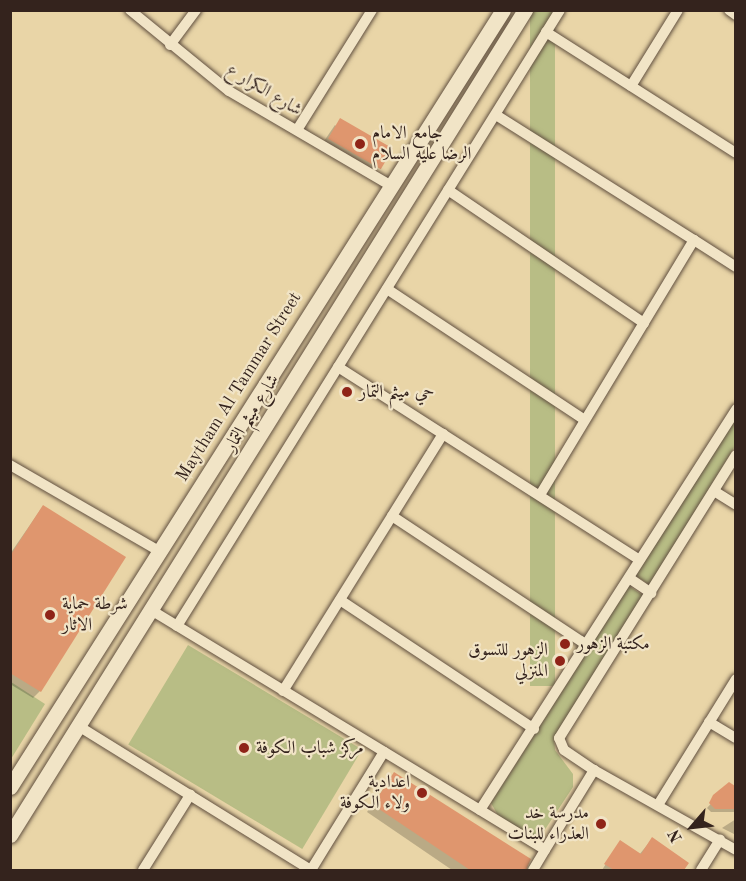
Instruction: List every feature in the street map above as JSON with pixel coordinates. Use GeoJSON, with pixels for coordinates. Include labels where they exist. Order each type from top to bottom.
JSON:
{"type":"FeatureCollection","features":[{"type":"Feature","properties":{"kind":"street","name":"شارع الكرار ع"},"geometry":{"type":"LineString","coordinates":[[130,10],[229,91],[390,185]]}},
{"type":"Feature","properties":{"kind":"street"},"geometry":{"type":"LineString","coordinates":[[170,45],[196,10]]}},
{"type":"Feature","properties":{"kind":"street"},"geometry":{"type":"LineString","coordinates":[[297,130],[372,10]]}},
{"type":"Feature","properties":{"kind":"street","name":"Maytham Al Tammar Street"},"geometry":{"type":"LineString","coordinates":[[10,787],[503,10]]}},
{"type":"Feature","properties":{"kind":"street","name":"شارع ميثم التمار"},"geometry":{"type":"LineString","coordinates":[[10,835],[525,10]]}},
{"type":"Feature","properties":{"kind":"street"},"geometry":{"type":"LineString","coordinates":[[177,626],[560,10]]}},
{"type":"Feature","properties":{"kind":"street"},"geometry":{"type":"LineString","coordinates":[[630,86],[678,10]]}},
{"type":"Feature","properties":{"kind":"street"},"geometry":{"type":"LineString","coordinates":[[729,10],[735,15]]}},
{"type":"Feature","properties":{"kind":"street"},"geometry":{"type":"LineString","coordinates":[[546,32],[735,153]]}},
{"type":"Feature","properties":{"kind":"street"},"geometry":{"type":"LineString","coordinates":[[495,115],[735,267]]}},
{"type":"Feature","properties":{"kind":"street"},"geometry":{"type":"LineString","coordinates":[[448,190],[644,323]]}},
{"type":"Feature","properties":{"kind":"street"},"geometry":{"type":"LineString","coordinates":[[540,495],[694,240]]}},
{"type":"Feature","properties":{"kind":"street"},"geometry":{"type":"LineString","coordinates":[[387,289],[585,420]]}},
{"type":"Feature","properties":{"kind":"street"},"geometry":{"type":"LineString","coordinates":[[338,367],[640,560]]}},
{"type":"Feature","properties":{"kind":"street"},"geometry":{"type":"LineString","coordinates":[[480,810],[534,729],[735,410]]}},
{"type":"Feature","properties":{"kind":"street"},"geometry":{"type":"LineString","coordinates":[[283,691],[443,434]]}},
{"type":"Feature","properties":{"kind":"street"},"geometry":{"type":"LineString","coordinates":[[735,455],[651,593],[561,732],[564,750],[594,770],[735,850]]}},
{"type":"Feature","properties":{"kind":"street"},"geometry":{"type":"LineString","coordinates":[[10,465],[159,551]]}},
{"type":"Feature","properties":{"kind":"street"},"geometry":{"type":"LineString","coordinates":[[714,490],[735,505]]}},
{"type":"Feature","properties":{"kind":"street"},"geometry":{"type":"LineString","coordinates":[[392,516],[587,645]]}},
{"type":"Feature","properties":{"kind":"street"},"geometry":{"type":"LineString","coordinates":[[629,578],[651,593]]}},
{"type":"Feature","properties":{"kind":"street"},"geometry":{"type":"LineString","coordinates":[[340,600],[534,729]]}},
{"type":"Feature","properties":{"kind":"street"},"geometry":{"type":"LineString","coordinates":[[151,610],[545,850]]}},
{"type":"Feature","properties":{"kind":"street"},"geometry":{"type":"LineString","coordinates":[[658,805],[735,679]]}},
{"type":"Feature","properties":{"kind":"street"},"geometry":{"type":"LineString","coordinates":[[709,722],[735,738]]}},
{"type":"Feature","properties":{"kind":"street"},"geometry":{"type":"LineString","coordinates":[[80,726],[311,870],[384,752]]}},
{"type":"Feature","properties":{"kind":"street"},"geometry":{"type":"LineString","coordinates":[[533,870],[594,770]]}},
{"type":"Feature","properties":{"kind":"street"},"geometry":{"type":"LineString","coordinates":[[143,870],[190,795]]}},
{"type":"Feature","properties":{"kind":"street"},"geometry":{"type":"LineString","coordinates":[[701,870],[720,840]]}},
{"type":"Feature","properties":{"kind":"green space"},"geometry":{"type":"Polygon","coordinates":[[[530,11],[555,11],[555,686],[530,686],[530,11]]]}},
{"type":"Feature","properties":{"kind":"green space"},"geometry":{"type":"Polygon","coordinates":[[[735,415],[735,446],[650,585],[636,576],[735,415]]]}},
{"type":"Feature","properties":{"kind":"green space"},"geometry":{"type":"Polygon","coordinates":[[[629,586],[644,596],[554,738],[555,750],[573,774],[573,787],[542,834],[530,836],[500,819],[491,803],[629,586]]]}},
{"type":"Feature","properties":{"kind":"green space","name":"مركز شباب الكوفة"},"geometry":{"type":"Polygon","coordinates":[[[188,645],[362,750],[302,849],[128,744],[188,645]]]}},
{"type":"Feature","properties":{"kind":"green space"},"geometry":{"type":"Polygon","coordinates":[[[11,682],[45,704],[11,759],[11,682]]]}},
{"type":"Feature","properties":{"kind":"building","name":"جامع الامام الرضا عليه السلام"},"geometry":{"type":"Polygon","coordinates":[[[340,118],[393,148],[381,169],[328,139],[340,118]]]}},
{"type":"Feature","properties":{"kind":"building","name":"شرطة حماية الاثار"},"geometry":{"type":"Polygon","coordinates":[[[43,505],[126,557],[41,692],[10,673],[10,556],[43,505]]]}},
{"type":"Feature","properties":{"kind":"building"},"geometry":{"type":"Polygon","coordinates":[[[394,772],[531,859],[526,870],[470,870],[373,805],[394,772]]]}},
{"type":"Feature","properties":{"kind":"building"},"geometry":{"type":"Polygon","coordinates":[[[729,782],[735,786],[735,809],[715,809],[709,803],[713,795],[729,782]]]}},
{"type":"Feature","properties":{"kind":"building"},"geometry":{"type":"Polygon","coordinates":[[[652,837],[689,863],[684,870],[614,870],[604,864],[620,840],[641,854],[652,837]]]}},
{"type":"Feature","properties":{"kind":"place","name":"جامع الامام الرضا عليه السلام"},"geometry":{"type":"Point","coordinates":[360,144]}},
{"type":"Feature","properties":{"kind":"place","name":"حي ميثم التمار"},"geometry":{"type":"Point","coordinates":[347,392]}},
{"type":"Feature","properties":{"kind":"place","name":"شرطة حماية الاثار"},"geometry":{"type":"Point","coordinates":[50,615]}},
{"type":"Feature","properties":{"kind":"place","name":"مكتبة الزهور"},"geometry":{"type":"Point","coordinates":[565,644]}},
{"type":"Feature","properties":{"kind":"place","name":"الزهور للتسوق المنزلي"},"geometry":{"type":"Point","coordinates":[560,661]}},
{"type":"Feature","properties":{"kind":"place","name":"مركز شباب الكوفة"},"geometry":{"type":"Point","coordinates":[244,748]}},
{"type":"Feature","properties":{"kind":"place","name":"اعدادية ولاء الكوفة"},"geometry":{"type":"Point","coordinates":[422,793]}},
{"type":"Feature","properties":{"kind":"place","name":"مدرسة خد العذراء للبنات"},"geometry":{"type":"Point","coordinates":[601,824]}}]}
